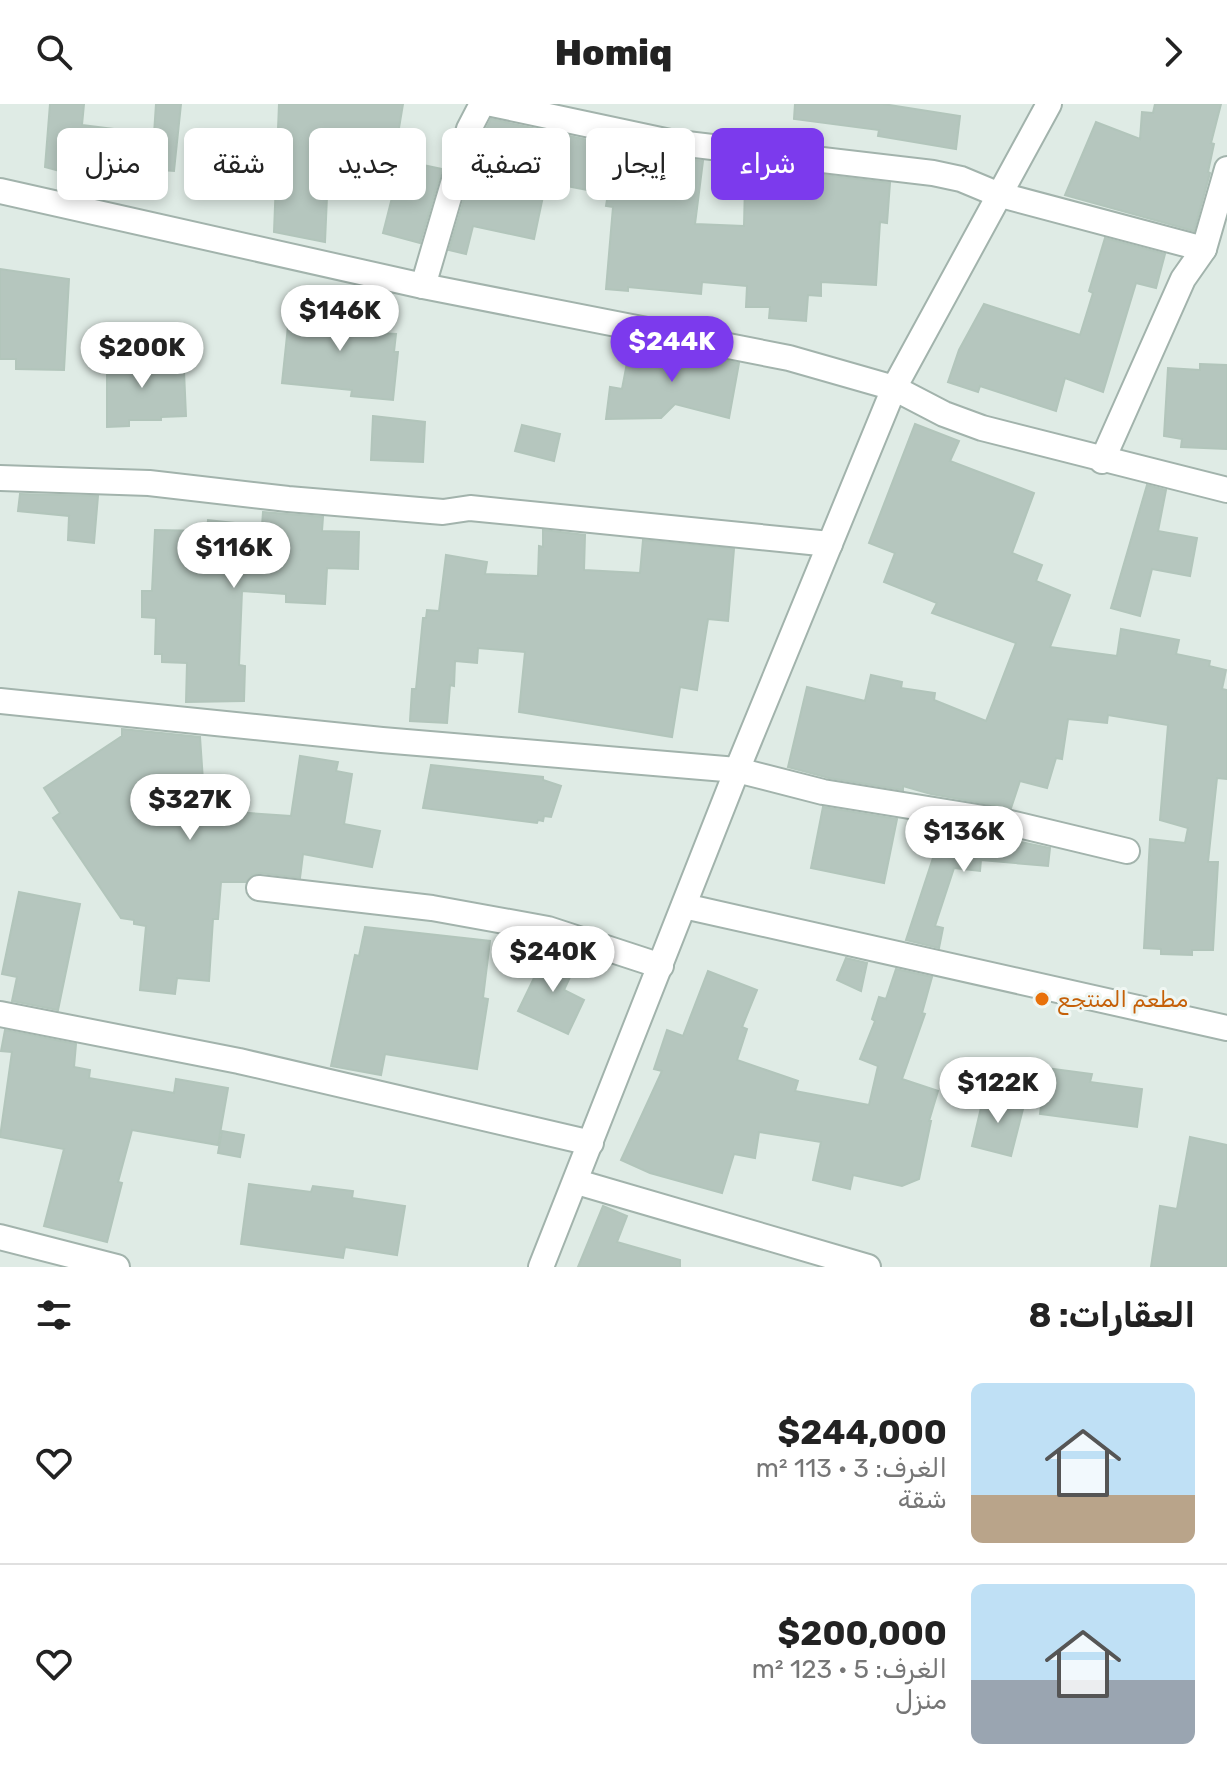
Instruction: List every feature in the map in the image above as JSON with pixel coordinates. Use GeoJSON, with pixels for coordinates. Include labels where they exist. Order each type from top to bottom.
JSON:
{"type":"FeatureCollection","features":[{"type":"Feature","properties":{"kind":"street"},"geometry":{"type":"LineString","coordinates":[[423,286],[469,129],[482,104]]}},
{"type":"Feature","properties":{"kind":"street"},"geometry":{"type":"LineString","coordinates":[[492,104],[670,142],[933,173],[961,179],[997,194],[1204,249]]}},
{"type":"Feature","properties":{"kind":"street"},"geometry":{"type":"LineString","coordinates":[[541,1267],[737,770],[894,388],[997,194],[1049,104]]}},
{"type":"Feature","properties":{"kind":"street"},"geometry":{"type":"LineString","coordinates":[[1102,461],[1183,279],[1204,249],[1227,169]]}},
{"type":"Feature","properties":{"kind":"street"},"geometry":{"type":"LineString","coordinates":[[0,191],[423,286],[789,358],[894,388],[944,414],[982,428],[1102,461],[1227,490]]}},
{"type":"Feature","properties":{"kind":"street"},"geometry":{"type":"LineString","coordinates":[[0,478],[136,482],[443,512],[470,508],[830,544]]}},
{"type":"Feature","properties":{"kind":"street"},"geometry":{"type":"LineString","coordinates":[[0,701],[382,740],[737,770],[823,792],[1002,821],[1127,851]]}},
{"type":"Feature","properties":{"kind":"street"},"geometry":{"type":"LineString","coordinates":[[259,888],[432,908],[548,929],[661,966]]}},
{"type":"Feature","properties":{"kind":"street"},"geometry":{"type":"LineString","coordinates":[[684,906],[1227,1028]]}},
{"type":"Feature","properties":{"kind":"street"},"geometry":{"type":"LineString","coordinates":[[0,1014],[239,1061],[591,1143]]}},
{"type":"Feature","properties":{"kind":"street"},"geometry":{"type":"LineString","coordinates":[[577,1182],[868,1267]]}},
{"type":"Feature","properties":{"kind":"street"},"geometry":{"type":"LineString","coordinates":[[0,1237],[117,1267]]}},
{"type":"Feature","properties":{"kind":"building"},"geometry":{"type":"Polygon","coordinates":[[[50,104],[84,104],[82,125],[106,128],[57,128],[57,170],[45,167],[50,104]]]}},
{"type":"Feature","properties":{"kind":"building"},"geometry":{"type":"Polygon","coordinates":[[[156,104],[181,104],[174,171],[168,171],[168,128],[154,128],[156,104]]]}},
{"type":"Feature","properties":{"kind":"building"},"geometry":{"type":"Polygon","coordinates":[[[279,104],[403,104],[399,128],[309,128],[309,200],[327,200],[325,242],[274,232],[275,200],[293,200],[293,128],[278,128],[279,104]]]}},
{"type":"Feature","properties":{"kind":"building"},"geometry":{"type":"Polygon","coordinates":[[[795,104],[883,104],[960,116],[956,149],[878,136],[879,130],[794,119],[795,104]]]}},
{"type":"Feature","properties":{"kind":"building"},"geometry":{"type":"Polygon","coordinates":[[[1155,104],[1221,104],[1211,143],[1214,144],[1210,173],[1194,231],[1065,195],[1096,122],[1140,139],[1142,112],[1153,113],[1155,104]]]}},
{"type":"Feature","properties":{"kind":"building"},"geometry":{"type":"Polygon","coordinates":[[[491,119],[533,128],[486,128],[491,119]]]}},
{"type":"Feature","properties":{"kind":"building"},"geometry":{"type":"Polygon","coordinates":[[[570,136],[586,140],[586,190],[570,187],[570,136]]]}},
{"type":"Feature","properties":{"kind":"building"},"geometry":{"type":"Polygon","coordinates":[[[695,160],[703,161],[695,224],[744,226],[745,200],[824,200],[824,175],[890,183],[887,223],[880,222],[876,285],[821,282],[821,296],[808,295],[806,321],[769,318],[770,307],[746,307],[747,286],[702,282],[701,294],[628,287],[628,291],[606,289],[613,207],[606,206],[607,200],[695,200],[695,160]]]}},
{"type":"Feature","properties":{"kind":"building"},"geometry":{"type":"Polygon","coordinates":[[[426,166],[442,169],[420,243],[383,233],[391,200],[426,200],[426,166]]]}},
{"type":"Feature","properties":{"kind":"building"},"geometry":{"type":"Polygon","coordinates":[[[464,200],[542,200],[534,239],[473,226],[466,254],[449,250],[464,200]]]}},
{"type":"Feature","properties":{"kind":"building"},"geometry":{"type":"Polygon","coordinates":[[[1105,238],[1165,254],[1156,288],[1136,283],[1103,392],[1065,378],[1056,411],[980,386],[978,392],[948,382],[959,350],[984,304],[1080,335],[1105,238]]]}},
{"type":"Feature","properties":{"kind":"building"},"geometry":{"type":"Polygon","coordinates":[[[0,269],[69,279],[64,370],[16,369],[16,359],[0,359],[0,269]]]}},
{"type":"Feature","properties":{"kind":"building"},"geometry":{"type":"Polygon","coordinates":[[[290,307],[379,317],[378,333],[396,334],[394,352],[398,352],[393,400],[351,396],[352,390],[282,383],[290,307]]]}},
{"type":"Feature","properties":{"kind":"building"},"geometry":{"type":"Polygon","coordinates":[[[631,342],[739,363],[729,418],[675,404],[661,418],[606,419],[610,387],[622,389],[631,342]]]}},
{"type":"Feature","properties":{"kind":"building"},"geometry":{"type":"Polygon","coordinates":[[[144,345],[154,372],[184,371],[186,416],[129,420],[129,426],[107,427],[107,359],[144,345]]]}},
{"type":"Feature","properties":{"kind":"building"},"geometry":{"type":"Polygon","coordinates":[[[1200,364],[1227,365],[1227,449],[1181,447],[1182,439],[1164,436],[1168,368],[1200,370],[1200,364]]]}},
{"type":"Feature","properties":{"kind":"building"},"geometry":{"type":"Polygon","coordinates":[[[373,416],[425,422],[423,462],[371,460],[373,416]]]}},
{"type":"Feature","properties":{"kind":"building"},"geometry":{"type":"Polygon","coordinates":[[[915,424],[959,441],[950,461],[1034,493],[1012,553],[1042,565],[1036,581],[1070,595],[1050,647],[1117,656],[1121,629],[1179,640],[1176,654],[1210,661],[1209,666],[1226,670],[1222,689],[1227,690],[1227,779],[1217,778],[1208,862],[1218,862],[1213,950],[1192,950],[1192,955],[1161,954],[1161,949],[1144,948],[1150,839],[1185,843],[1188,828],[1160,820],[1168,725],[1108,715],[1107,723],[1068,719],[1062,759],[1056,758],[1047,788],[1020,781],[1011,808],[903,786],[903,790],[829,778],[788,767],[807,687],[865,701],[871,675],[902,682],[901,688],[935,693],[934,700],[986,721],[1016,643],[932,613],[937,603],[884,582],[895,553],[869,543],[915,424]]]}},
{"type":"Feature","properties":{"kind":"building"},"geometry":{"type":"Polygon","coordinates":[[[522,425],[560,434],[554,461],[515,451],[522,425]]]}},
{"type":"Feature","properties":{"kind":"building"},"geometry":{"type":"Polygon","coordinates":[[[1147,485],[1166,490],[1158,531],[1197,538],[1190,576],[1152,569],[1140,616],[1111,608],[1147,485]]]}},
{"type":"Feature","properties":{"kind":"building"},"geometry":{"type":"Polygon","coordinates":[[[20,494],[98,496],[94,543],[68,540],[69,516],[18,511],[20,494]]]}},
{"type":"Feature","properties":{"kind":"building"},"geometry":{"type":"Polygon","coordinates":[[[263,512],[323,517],[322,531],[359,532],[358,569],[327,568],[325,604],[286,602],[286,594],[242,591],[239,665],[245,666],[244,701],[186,702],[187,663],[162,662],[162,654],[155,654],[156,618],[142,617],[142,591],[152,591],[155,530],[207,531],[208,520],[262,526],[263,512]]]}},
{"type":"Feature","properties":{"kind":"building"},"geometry":{"type":"Polygon","coordinates":[[[543,530],[585,535],[584,570],[640,573],[643,540],[734,549],[728,621],[708,619],[697,690],[680,687],[672,737],[519,712],[525,652],[478,648],[477,663],[455,661],[447,723],[410,721],[423,618],[426,618],[427,610],[439,611],[446,555],[487,562],[485,574],[538,576],[543,530]]]}},
{"type":"Feature","properties":{"kind":"building"},"geometry":{"type":"Polygon","coordinates":[[[122,729],[200,737],[205,810],[291,816],[300,756],[338,762],[336,771],[352,774],[344,824],[380,831],[372,867],[303,854],[300,878],[260,873],[252,875],[246,882],[221,882],[218,919],[213,919],[209,981],[177,978],[175,994],[140,990],[146,926],[121,918],[53,818],[60,813],[44,788],[122,736],[122,729]]]}},
{"type":"Feature","properties":{"kind":"building"},"geometry":{"type":"Polygon","coordinates":[[[431,765],[543,777],[543,780],[561,786],[551,817],[544,816],[543,821],[538,820],[537,823],[423,808],[431,765]]]}},
{"type":"Feature","properties":{"kind":"building"},"geometry":{"type":"Polygon","coordinates":[[[823,807],[897,819],[884,883],[811,868],[823,807]]]}},
{"type":"Feature","properties":{"kind":"building"},"geometry":{"type":"Polygon","coordinates":[[[947,827],[1050,848],[1048,866],[981,860],[980,871],[954,868],[935,926],[943,928],[939,948],[906,940],[934,855],[941,857],[947,827]]]}},
{"type":"Feature","properties":{"kind":"building"},"geometry":{"type":"Polygon","coordinates":[[[19,892],[80,904],[58,1010],[12,1001],[17,977],[2,974],[19,892]]]}},
{"type":"Feature","properties":{"kind":"building"},"geometry":{"type":"Polygon","coordinates":[[[365,927],[490,941],[483,998],[488,999],[477,1069],[385,1054],[381,1075],[331,1066],[355,955],[359,956],[365,927]]]}},
{"type":"Feature","properties":{"kind":"building"},"geometry":{"type":"Polygon","coordinates":[[[548,949],[577,962],[564,990],[584,1000],[568,1034],[518,1011],[548,949]]]}},
{"type":"Feature","properties":{"kind":"building"},"geometry":{"type":"Polygon","coordinates":[[[846,958],[867,963],[861,991],[837,980],[846,958]]]}},
{"type":"Feature","properties":{"kind":"building"},"geometry":{"type":"Polygon","coordinates":[[[896,969],[932,977],[922,1013],[925,1014],[902,1079],[938,1091],[929,1121],[919,1179],[902,1186],[853,1175],[850,1189],[813,1180],[821,1142],[759,1132],[755,1158],[734,1154],[722,1193],[650,1173],[621,1160],[662,1071],[654,1069],[667,1030],[683,1036],[708,971],[757,990],[742,1027],[747,1029],[737,1060],[798,1081],[795,1091],[869,1105],[878,1066],[860,1059],[875,1021],[872,1019],[879,997],[886,999],[896,969]]]}},
{"type":"Feature","properties":{"kind":"building"},"geometry":{"type":"Polygon","coordinates":[[[5,1030],[76,1044],[74,1067],[90,1070],[89,1078],[174,1093],[176,1079],[228,1088],[218,1145],[132,1130],[107,1242],[44,1226],[64,1149],[0,1137],[12,1052],[1,1051],[5,1030]]]}},
{"type":"Feature","properties":{"kind":"building"},"geometry":{"type":"Polygon","coordinates":[[[1046,1068],[1092,1074],[1090,1082],[1142,1089],[1137,1127],[1040,1114],[1046,1068]]]}},
{"type":"Feature","properties":{"kind":"building"},"geometry":{"type":"Polygon","coordinates":[[[984,1095],[1024,1105],[1011,1156],[972,1146],[984,1095]]]}},
{"type":"Feature","properties":{"kind":"building"},"geometry":{"type":"Polygon","coordinates":[[[222,1131],[244,1135],[240,1157],[218,1153],[222,1131]]]}},
{"type":"Feature","properties":{"kind":"building"},"geometry":{"type":"Polygon","coordinates":[[[1190,1137],[1227,1145],[1227,1267],[1151,1267],[1160,1206],[1177,1209],[1190,1137]]]}},
{"type":"Feature","properties":{"kind":"building"},"geometry":{"type":"Polygon","coordinates":[[[249,1184],[311,1192],[313,1186],[353,1191],[352,1198],[405,1206],[397,1255],[345,1247],[343,1258],[241,1244],[249,1184]]]}},
{"type":"Feature","properties":{"kind":"building"},"geometry":{"type":"Polygon","coordinates":[[[603,1206],[627,1216],[617,1242],[680,1260],[680,1267],[578,1267],[603,1206]]]}},
{"type":"Feature","properties":{"kind":"place","name":"مطعم المنتجع"},"geometry":{"type":"Point","coordinates":[1042,999]}}]}
